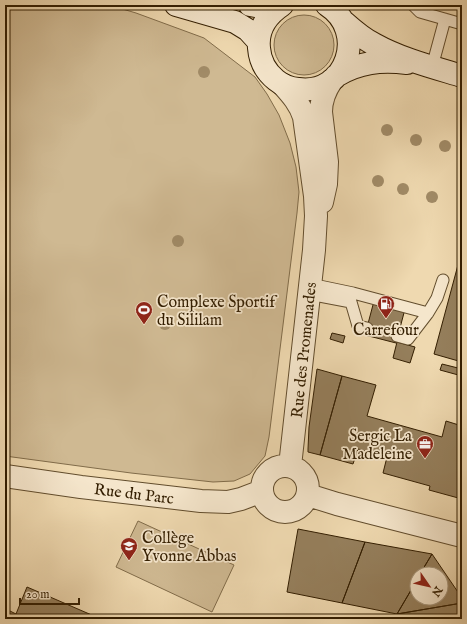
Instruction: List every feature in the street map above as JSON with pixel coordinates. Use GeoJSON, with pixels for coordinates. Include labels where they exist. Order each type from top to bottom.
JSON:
{"type":"FeatureCollection","features":[{"type":"Feature","properties":{"kind":"street"},"geometry":{"type":"LineString","coordinates":[[176,5],[234,22],[248,30],[258,41]]}},
{"type":"Feature","properties":{"kind":"street"},"geometry":{"type":"LineString","coordinates":[[250,5],[262,7],[277,5]]}},
{"type":"Feature","properties":{"kind":"street"},"geometry":{"type":"LineString","coordinates":[[258,41],[262,28],[268,17],[282,5]]}},
{"type":"Feature","properties":{"kind":"street"},"geometry":{"type":"LineString","coordinates":[[336,12],[357,33],[374,44],[429,66],[462,76]]}},
{"type":"Feature","properties":{"kind":"street","name":"Rue des Promenades"},"geometry":{"type":"LineString","coordinates":[[315,234],[327,174],[321,105],[326,89],[343,67],[349,50],[348,33],[336,12]]}},
{"type":"Feature","properties":{"kind":"street","name":"Rue des Promenades"},"geometry":{"type":"LineString","coordinates":[[258,41],[259,54],[264,66],[272,77],[283,85],[297,102],[304,117],[316,207],[315,234],[290,466]]}},
{"type":"Feature","properties":{"kind":"street"},"geometry":{"type":"LineString","coordinates":[[283,85],[295,89],[309,90],[321,86],[353,67],[378,62],[392,61],[429,66]]}},
{"type":"Feature","properties":{"kind":"street"},"geometry":{"type":"LineString","coordinates":[[290,466],[298,469],[307,480],[309,488],[308,495],[304,503],[298,508],[291,512],[283,512],[276,510],[264,499],[262,484],[265,477],[276,467],[290,466]]}},
{"type":"Feature","properties":{"kind":"street","name":"Rue du Parc"},"geometry":{"type":"LineString","coordinates":[[5,476],[81,487],[201,501],[228,502],[262,491]]}},
{"type":"Feature","properties":{"kind":"street"},"geometry":{"type":"LineString","coordinates":[[308,495],[337,504],[462,536]]}},
{"type":"Feature","properties":{"kind":"lane"},"geometry":{"type":"LineString","coordinates":[[413,5],[420,12],[462,24]]}},
{"type":"Feature","properties":{"kind":"lane"},"geometry":{"type":"LineString","coordinates":[[429,66],[445,19]]}},
{"type":"Feature","properties":{"kind":"lane"},"geometry":{"type":"LineString","coordinates":[[398,336],[408,338],[438,298],[443,280]]}},
{"type":"Feature","properties":{"kind":"lane"},"geometry":{"type":"LineString","coordinates":[[309,289],[353,293],[428,313]]}},
{"type":"Feature","properties":{"kind":"lane"},"geometry":{"type":"LineString","coordinates":[[309,289],[351,302],[358,326],[367,328]]}},
{"type":"Feature","properties":{"kind":"shaded area","name":"Complexe Sportif du Sililam"},"geometry":{"type":"Polygon","coordinates":[[[5,5],[109,5],[136,13],[204,38],[255,77],[279,115],[290,143],[296,167],[299,192],[269,437],[265,456],[250,474],[234,481],[213,482],[131,473],[5,456],[5,5]]]}},
{"type":"Feature","properties":{"kind":"shaded area"},"geometry":{"type":"Polygon","coordinates":[[[298,15],[310,15],[326,23],[332,33],[334,45],[332,57],[326,67],[310,75],[298,75],[282,67],[274,51],[274,39],[282,23],[298,15]]]}},
{"type":"Feature","properties":{"kind":"shaded area"},"geometry":{"type":"Polygon","coordinates":[[[138,521],[234,565],[212,612],[116,567],[138,521]]]}},
{"type":"Feature","properties":{"kind":"building"},"geometry":{"type":"Polygon","coordinates":[[[462,250],[462,362],[434,354],[462,250]]]}},
{"type":"Feature","properties":{"kind":"building","name":"Carrefour"},"geometry":{"type":"Polygon","coordinates":[[[374,301],[405,309],[396,343],[365,335],[374,301]]]}},
{"type":"Feature","properties":{"kind":"building"},"geometry":{"type":"Polygon","coordinates":[[[332,333],[345,336],[343,343],[330,339],[332,333]]]}},
{"type":"Feature","properties":{"kind":"building"},"geometry":{"type":"Polygon","coordinates":[[[397,342],[415,347],[410,363],[393,358],[397,342]]]}},
{"type":"Feature","properties":{"kind":"building"},"geometry":{"type":"Polygon","coordinates":[[[442,364],[462,369],[462,376],[440,370],[442,364]]]}},
{"type":"Feature","properties":{"kind":"building"},"geometry":{"type":"Polygon","coordinates":[[[317,369],[342,376],[320,455],[308,452],[309,427],[317,369]]]}},
{"type":"Feature","properties":{"kind":"building"},"geometry":{"type":"Polygon","coordinates":[[[342,376],[376,385],[367,416],[442,437],[446,421],[462,426],[462,499],[429,490],[430,486],[383,473],[387,457],[358,449],[353,464],[320,455],[342,376]]]}},
{"type":"Feature","properties":{"kind":"building"},"geometry":{"type":"Polygon","coordinates":[[[298,529],[365,542],[342,603],[287,592],[298,529]]]}},
{"type":"Feature","properties":{"kind":"building"},"geometry":{"type":"Polygon","coordinates":[[[365,542],[432,554],[425,566],[409,566],[409,594],[397,614],[342,603],[365,542]]]}},
{"type":"Feature","properties":{"kind":"building"},"geometry":{"type":"Polygon","coordinates":[[[432,554],[440,566],[425,566],[432,554]]]}},
{"type":"Feature","properties":{"kind":"building"},"geometry":{"type":"Polygon","coordinates":[[[449,579],[462,598],[462,603],[449,605],[449,579]]]}},
{"type":"Feature","properties":{"kind":"building"},"geometry":{"type":"Polygon","coordinates":[[[27,587],[94,616],[93,619],[5,619],[8,610],[16,614],[27,587]]]}},
{"type":"Feature","properties":{"kind":"building"},"geometry":{"type":"Polygon","coordinates":[[[409,594],[409,606],[444,606],[397,614],[409,594]]]}},
{"type":"Feature","properties":{"kind":"building"},"geometry":{"type":"Polygon","coordinates":[[[462,603],[462,619],[396,619],[397,614],[462,603]]]}},
{"type":"Feature","properties":{"kind":"place","name":"Carrefour"},"geometry":{"type":"Point","coordinates":[386,319]}},
{"type":"Feature","properties":{"kind":"place","name":"Complexe Sportif du Sililam"},"geometry":{"type":"Point","coordinates":[144,325]}},
{"type":"Feature","properties":{"kind":"place","name":"Sergic La Madeleine"},"geometry":{"type":"Point","coordinates":[425,459]}},
{"type":"Feature","properties":{"kind":"place","name":"Collège Yvonne Abbas"},"geometry":{"type":"Point","coordinates":[129,561]}}]}
